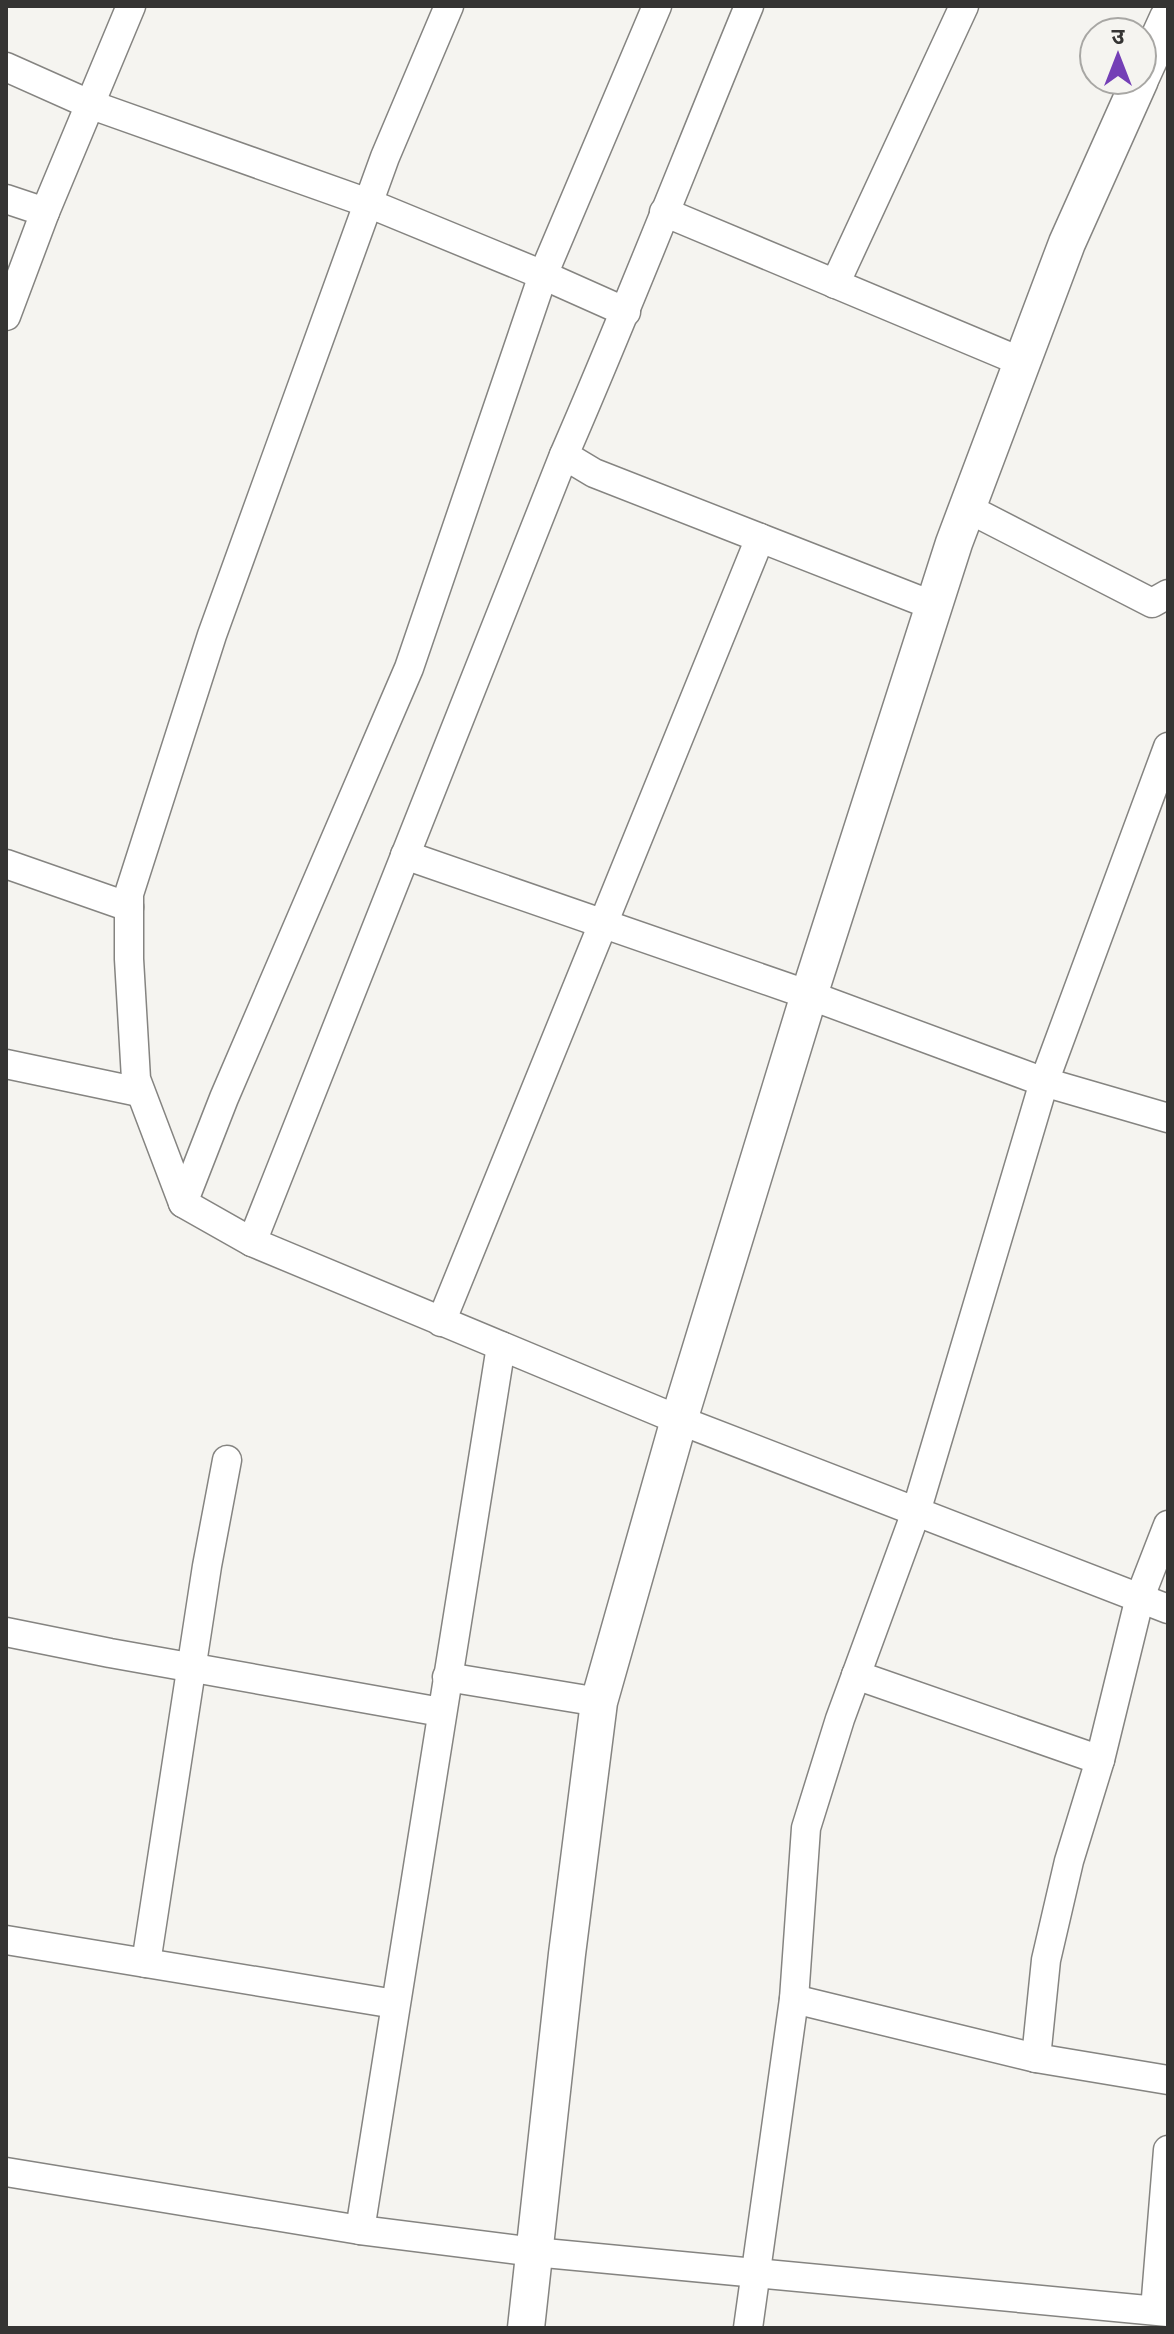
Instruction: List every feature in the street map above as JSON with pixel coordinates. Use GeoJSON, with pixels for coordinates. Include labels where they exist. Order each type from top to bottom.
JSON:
{"type":"FeatureCollection","features":[{"type":"Feature","properties":{"kind":"street"},"geometry":{"type":"LineString","coordinates":[[6,316],[45,212],[131,6]]}},
{"type":"Feature","properties":{"kind":"street"},"geometry":{"type":"LineString","coordinates":[[449,6],[385,157],[212,635],[129,894],[130,974],[139,1092],[183,1203],[252,1242],[441,1322],[679,1420],[1168,1609]]}},
{"type":"Feature","properties":{"kind":"street"},"geometry":{"type":"LineString","coordinates":[[183,1203],[224,1098],[409,668],[543,275],[657,6]]}},
{"type":"Feature","properties":{"kind":"street"},"geometry":{"type":"LineString","coordinates":[[252,1242],[564,455],[626,312],[749,6]]}},
{"type":"Feature","properties":{"kind":"street"},"geometry":{"type":"LineString","coordinates":[[835,284],[964,6]]}},
{"type":"Feature","properties":{"kind":"street"},"geometry":{"type":"LineString","coordinates":[[1158,40],[1168,18]]}},
{"type":"Feature","properties":{"kind":"street"},"geometry":{"type":"LineString","coordinates":[[6,67],[89,104],[368,203],[626,312]]}},
{"type":"Feature","properties":{"kind":"street"},"geometry":{"type":"LineString","coordinates":[[526,2328],[599,1702],[679,1420],[809,995],[934,606],[967,508],[1067,243],[1133,96]]}},
{"type":"Feature","properties":{"kind":"street"},"geometry":{"type":"LineString","coordinates":[[6,199],[45,212]]}},
{"type":"Feature","properties":{"kind":"street"},"geometry":{"type":"LineString","coordinates":[[664,212],[1022,362]]}},
{"type":"Feature","properties":{"kind":"street"},"geometry":{"type":"LineString","coordinates":[[564,455],[594,473],[934,606]]}},
{"type":"Feature","properties":{"kind":"street"},"geometry":{"type":"LineString","coordinates":[[967,508],[1152,603],[1168,594]]}},
{"type":"Feature","properties":{"kind":"street"},"geometry":{"type":"LineString","coordinates":[[441,1322],[760,538]]}},
{"type":"Feature","properties":{"kind":"street"},"geometry":{"type":"LineString","coordinates":[[748,2328],[794,1999],[806,1828],[856,1675],[916,1512],[1044,1082],[1168,747]]}},
{"type":"Feature","properties":{"kind":"street"},"geometry":{"type":"LineString","coordinates":[[405,855],[809,995],[1044,1082],[1168,1118]]}},
{"type":"Feature","properties":{"kind":"street"},"geometry":{"type":"LineString","coordinates":[[6,864],[129,907]]}},
{"type":"Feature","properties":{"kind":"street"},"geometry":{"type":"LineString","coordinates":[[6,1064],[139,1092]]}},
{"type":"Feature","properties":{"kind":"street"},"geometry":{"type":"LineString","coordinates":[[360,2230],[501,1346]]}},
{"type":"Feature","properties":{"kind":"street"},"geometry":{"type":"LineString","coordinates":[[146,1963],[207,1566],[227,1460]]}},
{"type":"Feature","properties":{"kind":"street"},"geometry":{"type":"LineString","coordinates":[[1036,2058],[1046,1960],[1069,1861],[1100,1760],[1140,1597],[1168,1525]]}},
{"type":"Feature","properties":{"kind":"street"},"geometry":{"type":"LineString","coordinates":[[6,1632],[441,1712]]}},
{"type":"Feature","properties":{"kind":"street"},"geometry":{"type":"LineString","coordinates":[[856,1675],[1100,1760]]}},
{"type":"Feature","properties":{"kind":"street"},"geometry":{"type":"LineString","coordinates":[[447,1677],[599,1702]]}},
{"type":"Feature","properties":{"kind":"street"},"geometry":{"type":"LineString","coordinates":[[6,1940],[395,2004]]}},
{"type":"Feature","properties":{"kind":"street"},"geometry":{"type":"LineString","coordinates":[[794,1999],[1036,2058],[1168,2080]]}},
{"type":"Feature","properties":{"kind":"street"},"geometry":{"type":"LineString","coordinates":[[6,2172],[360,2230],[534,2252],[1162,2311],[1168,2150]]}}]}
